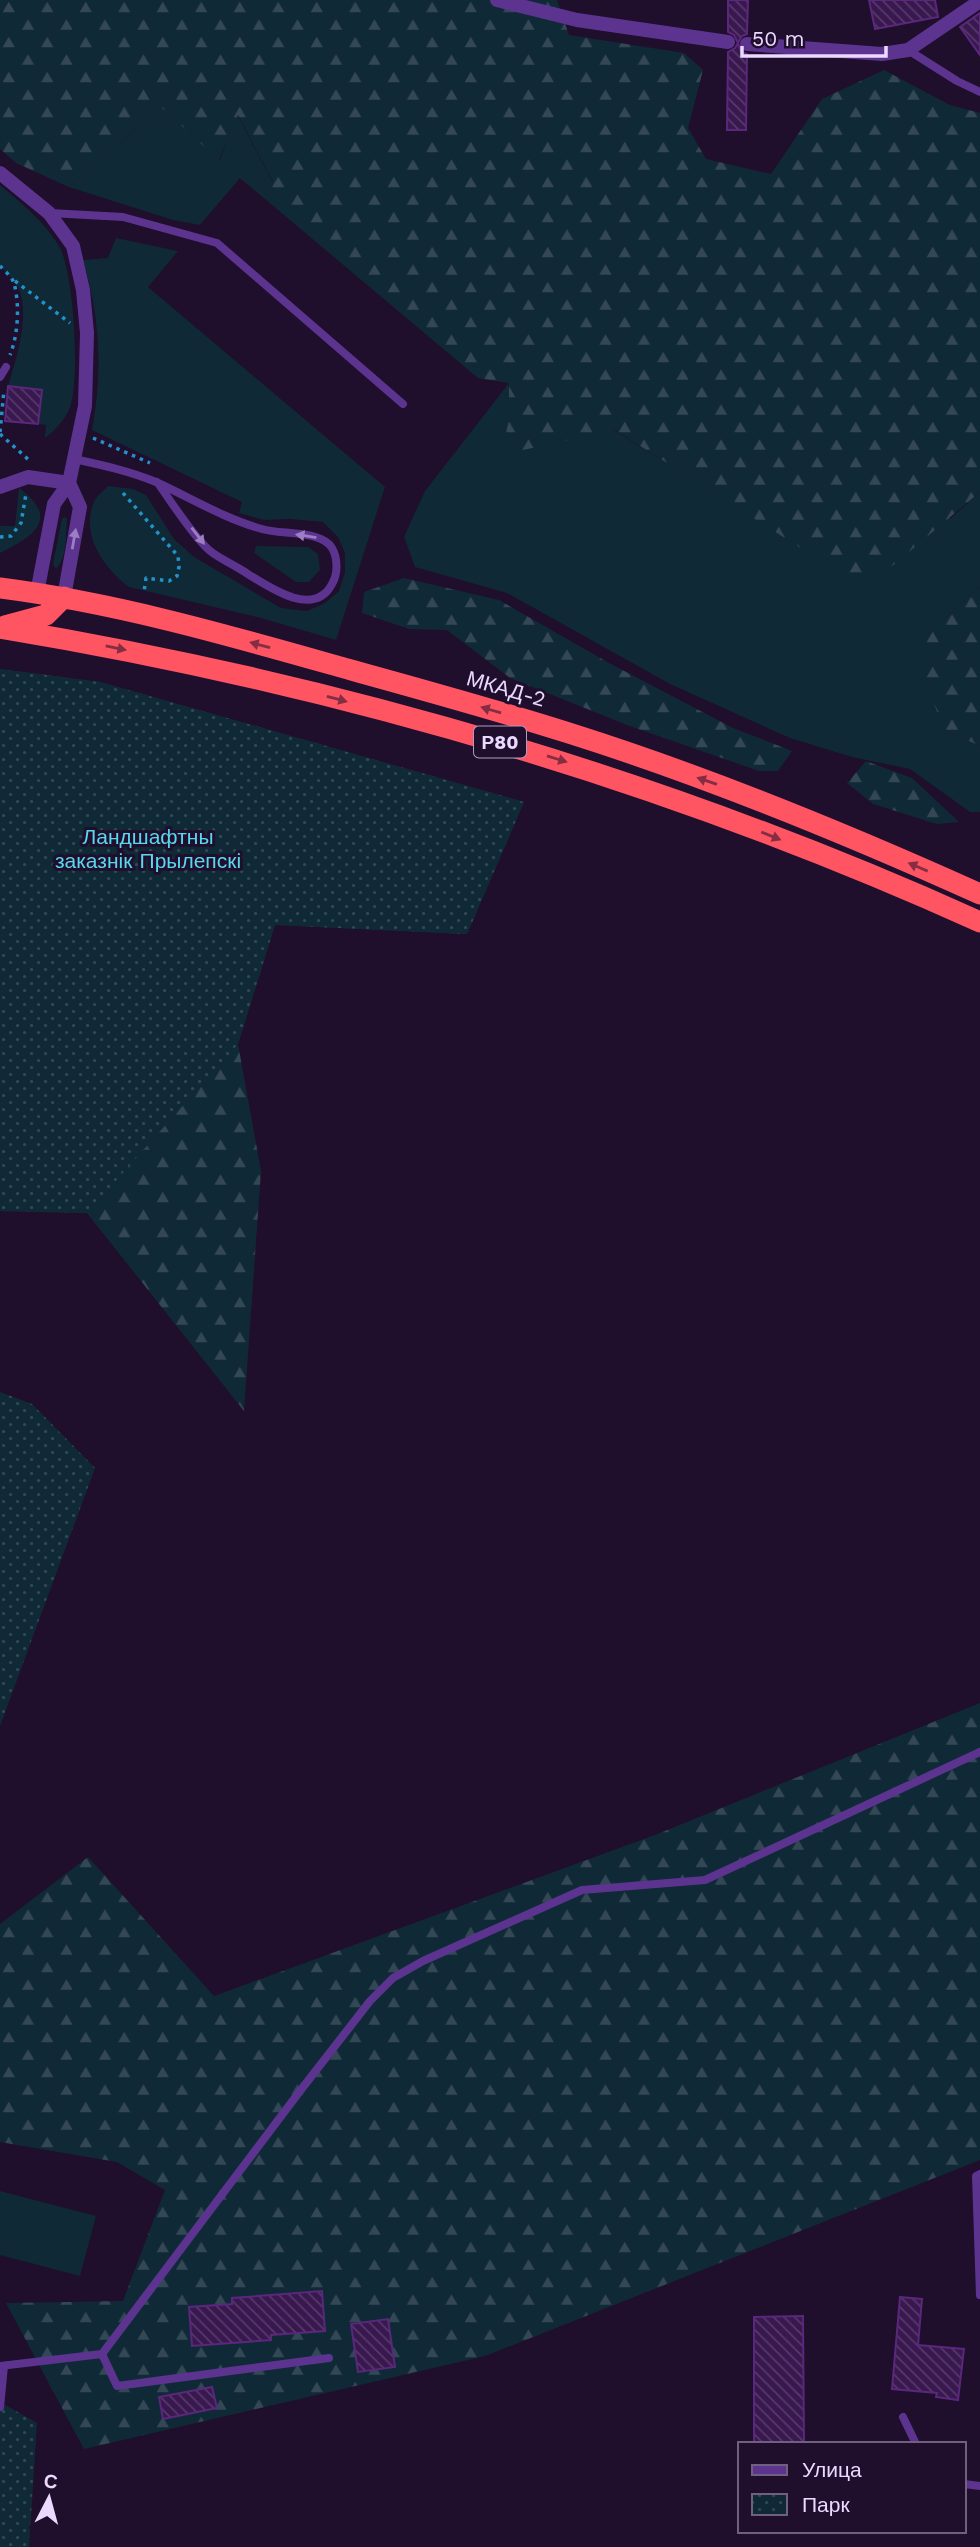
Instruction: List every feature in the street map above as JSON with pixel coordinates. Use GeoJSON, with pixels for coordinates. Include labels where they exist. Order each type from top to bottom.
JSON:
{"type":"FeatureCollection","features":[{"type":"Feature","properties":{"kind":"highway","name":"МКАД-2"},"geometry":{"type":"LineString","coordinates":[[0,587],[64,597],[154,618],[294,654],[573,734],[737,792],[980,894]]}},
{"type":"Feature","properties":{"kind":"highway"},"geometry":{"type":"LineString","coordinates":[[37,593],[46,614],[84,642]]}},
{"type":"Feature","properties":{"kind":"highway"},"geometry":{"type":"LineString","coordinates":[[0,628],[46,614],[64,597]]}},
{"type":"Feature","properties":{"kind":"highway","name":"Р80"},"geometry":{"type":"LineString","coordinates":[[0,628],[192,664],[302,690],[561,760],[728,819],[980,922]]}},
{"type":"Feature","properties":{"kind":"street"},"geometry":{"type":"LineString","coordinates":[[497,0],[578,20],[728,42]]}},
{"type":"Feature","properties":{"kind":"street"},"geometry":{"type":"LineString","coordinates":[[747,44],[882,54],[908,50],[980,1]]}},
{"type":"Feature","properties":{"kind":"street"},"geometry":{"type":"LineString","coordinates":[[0,173],[49,212],[73,246],[83,290],[87,333],[85,406],[69,484],[54,504],[37,593]]}},
{"type":"Feature","properties":{"kind":"street"},"geometry":{"type":"LineString","coordinates":[[0,487],[31,470],[69,484],[80,507],[64,597]]}},
{"type":"Feature","properties":{"kind":"lane"},"geometry":{"type":"LineString","coordinates":[[908,50],[957,82],[980,92]]}},
{"type":"Feature","properties":{"kind":"lane"},"geometry":{"type":"LineString","coordinates":[[49,212],[123,217],[217,243],[403,404]]}},
{"type":"Feature","properties":{"kind":"lane"},"geometry":{"type":"LineString","coordinates":[[0,377],[6,367]]}},
{"type":"Feature","properties":{"kind":"lane"},"geometry":{"type":"LineString","coordinates":[[74,459],[129,471],[156,482],[236,520],[283,534],[309,535],[325,540],[333,548],[336,562],[336,575],[331,587],[321,596],[303,600],[280,594],[208,550],[156,482]]}},
{"type":"Feature","properties":{"kind":"lane"},"geometry":{"type":"LineString","coordinates":[[0,2407],[2,2366],[102,2354],[307,2081],[370,2001],[393,1978],[422,1961],[582,1890],[705,1880],[980,1752]]}},
{"type":"Feature","properties":{"kind":"lane"},"geometry":{"type":"LineString","coordinates":[[980,2174],[976,2176],[980,2295]]}},
{"type":"Feature","properties":{"kind":"lane"},"geometry":{"type":"LineString","coordinates":[[102,2354],[117,2385],[329,2358]]}},
{"type":"Feature","properties":{"kind":"lane"},"geometry":{"type":"LineString","coordinates":[[903,2417],[915,2442]]}},
{"type":"Feature","properties":{"kind":"path"},"geometry":{"type":"LineString","coordinates":[[0,266],[14,280],[75,326]]}},
{"type":"Feature","properties":{"kind":"path"},"geometry":{"type":"LineString","coordinates":[[0,537],[11,536],[21,523],[31,470],[0,433],[6,367],[15,343],[17,313],[14,280]]}},
{"type":"Feature","properties":{"kind":"path"},"geometry":{"type":"LineString","coordinates":[[89,436],[134,456]]}},
{"type":"Feature","properties":{"kind":"path"},"geometry":{"type":"LineString","coordinates":[[124,493],[178,556],[177,576],[169,580],[146,578],[144,592]]}},
{"type":"Feature","properties":{"kind":"green space"},"geometry":{"type":"Polygon","coordinates":[[[0,0],[557,0],[569,35],[684,53],[703,70],[688,128],[706,159],[771,174],[822,99],[884,70],[950,105],[980,113],[980,492],[891,567],[854,582],[615,430],[523,450],[505,439],[509,417],[509,383],[478,378],[240,178],[273,182],[238,115],[219,160],[161,107],[69,187],[16,163],[0,149],[0,0]]]}},
{"type":"Feature","properties":{"kind":"green space"},"geometry":{"type":"Polygon","coordinates":[[[161,107],[220,160],[237,114],[273,183],[240,178],[200,225],[173,220],[69,187],[161,107]]]}},
{"type":"Feature","properties":{"kind":"green space"},"geometry":{"type":"Polygon","coordinates":[[[0,185],[32,213],[53,237],[59,246],[69,278],[75,353],[73,396],[64,418],[45,438],[46,425],[38,424],[42,390],[8,386],[21,337],[23,310],[18,287],[0,266],[0,185]]]}},
{"type":"Feature","properties":{"kind":"green space"},"geometry":{"type":"Polygon","coordinates":[[[116,238],[178,251],[148,287],[385,487],[336,640],[261,618],[129,587],[111,570],[97,550],[92,538],[90,514],[95,500],[108,486],[133,489],[146,495],[174,539],[194,557],[281,608],[307,611],[325,603],[339,591],[345,572],[345,553],[338,537],[323,522],[264,520],[239,513],[242,502],[92,430],[98,387],[98,344],[93,302],[83,260],[108,258],[116,238]]]}},
{"type":"Feature","properties":{"kind":"green space"},"geometry":{"type":"Polygon","coordinates":[[[509,383],[506,438],[614,430],[726,500],[951,518],[980,492],[980,586],[925,637],[944,730],[980,746],[980,812],[970,812],[910,769],[852,757],[790,738],[670,684],[507,593],[415,567],[404,537],[425,491],[509,383]]]}},
{"type":"Feature","properties":{"kind":"green space"},"geometry":{"type":"Polygon","coordinates":[[[19,488],[38,508],[38,525],[23,540],[0,553],[0,526],[15,526],[19,488]]]}},
{"type":"Feature","properties":{"kind":"green space"},"geometry":{"type":"Polygon","coordinates":[[[65,517],[63,558],[57,568],[53,564],[62,518],[65,517]]]}},
{"type":"Feature","properties":{"kind":"green space"},"geometry":{"type":"Polygon","coordinates":[[[256,546],[308,547],[318,554],[320,570],[309,582],[296,582],[254,553],[256,546]]]}},
{"type":"Feature","properties":{"kind":"green space"},"geometry":{"type":"Polygon","coordinates":[[[404,578],[499,600],[609,663],[733,728],[792,751],[778,771],[759,771],[627,725],[510,678],[447,630],[409,629],[362,613],[364,592],[404,578]]]}},
{"type":"Feature","properties":{"kind":"green space"},"geometry":{"type":"Polygon","coordinates":[[[980,586],[980,746],[944,730],[924,677],[925,637],[980,586]]]}},
{"type":"Feature","properties":{"kind":"green space","name":"Ландшафтны заказнік Прылепскі"},"geometry":{"type":"Polygon","coordinates":[[[0,669],[100,682],[524,802],[467,934],[275,925],[238,1044],[261,1171],[244,1411],[87,1213],[0,1211],[0,669]]]}},
{"type":"Feature","properties":{"kind":"green space","name":"Ландшафтны заказнік Прылепскі"},"geometry":{"type":"Polygon","coordinates":[[[0,669],[100,682],[524,802],[467,934],[275,925],[238,1044],[87,1213],[0,1211],[0,669]]]}},
{"type":"Feature","properties":{"kind":"green space"},"geometry":{"type":"Polygon","coordinates":[[[866,761],[912,778],[959,822],[937,824],[873,804],[847,783],[866,761]]]}},
{"type":"Feature","properties":{"kind":"green space"},"geometry":{"type":"Polygon","coordinates":[[[0,1392],[32,1404],[95,1468],[0,1726],[0,1392]]]}},
{"type":"Feature","properties":{"kind":"green space"},"geometry":{"type":"Polygon","coordinates":[[[980,1703],[980,2160],[485,2356],[84,2449],[6,2303],[123,2301],[165,2190],[117,2162],[0,2142],[0,1924],[88,1857],[214,1996],[655,1835],[980,1703]]]}},
{"type":"Feature","properties":{"kind":"green space"},"geometry":{"type":"Polygon","coordinates":[[[0,2191],[96,2216],[80,2276],[0,2255],[0,2191]]]}},
{"type":"Feature","properties":{"kind":"green space"},"geometry":{"type":"Polygon","coordinates":[[[0,2402],[37,2423],[29,2547],[0,2547],[0,2402]]]}},
{"type":"Feature","properties":{"kind":"building"},"geometry":{"type":"Polygon","coordinates":[[[728,0],[748,0],[747,34],[742,36],[738,43],[734,35],[728,32],[728,0]]]}},
{"type":"Feature","properties":{"kind":"building"},"geometry":{"type":"Polygon","coordinates":[[[869,0],[935,0],[938,17],[875,29],[869,0]]]}},
{"type":"Feature","properties":{"kind":"building"},"geometry":{"type":"Polygon","coordinates":[[[980,13],[980,55],[960,27],[980,13]]]}},
{"type":"Feature","properties":{"kind":"building"},"geometry":{"type":"Polygon","coordinates":[[[738,43],[741,52],[747,54],[746,130],[727,130],[728,52],[738,43]]]}},
{"type":"Feature","properties":{"kind":"building"},"geometry":{"type":"Polygon","coordinates":[[[8,386],[42,390],[38,424],[5,421],[8,386]]]}},
{"type":"Feature","properties":{"kind":"building"},"geometry":{"type":"Polygon","coordinates":[[[322,2291],[325,2331],[271,2335],[271,2340],[192,2346],[189,2307],[232,2304],[232,2298],[322,2291]]]}},
{"type":"Feature","properties":{"kind":"building"},"geometry":{"type":"Polygon","coordinates":[[[900,2297],[922,2299],[918,2345],[964,2349],[958,2400],[936,2397],[937,2393],[892,2389],[900,2297]]]}},
{"type":"Feature","properties":{"kind":"building"},"geometry":{"type":"Polygon","coordinates":[[[803,2316],[804,2442],[754,2442],[754,2317],[803,2316]]]}},
{"type":"Feature","properties":{"kind":"building"},"geometry":{"type":"Polygon","coordinates":[[[388,2319],[395,2367],[358,2372],[351,2324],[388,2319]]]}},
{"type":"Feature","properties":{"kind":"building"},"geometry":{"type":"Polygon","coordinates":[[[212,2387],[217,2408],[163,2419],[159,2397],[212,2387]]]}}]}
